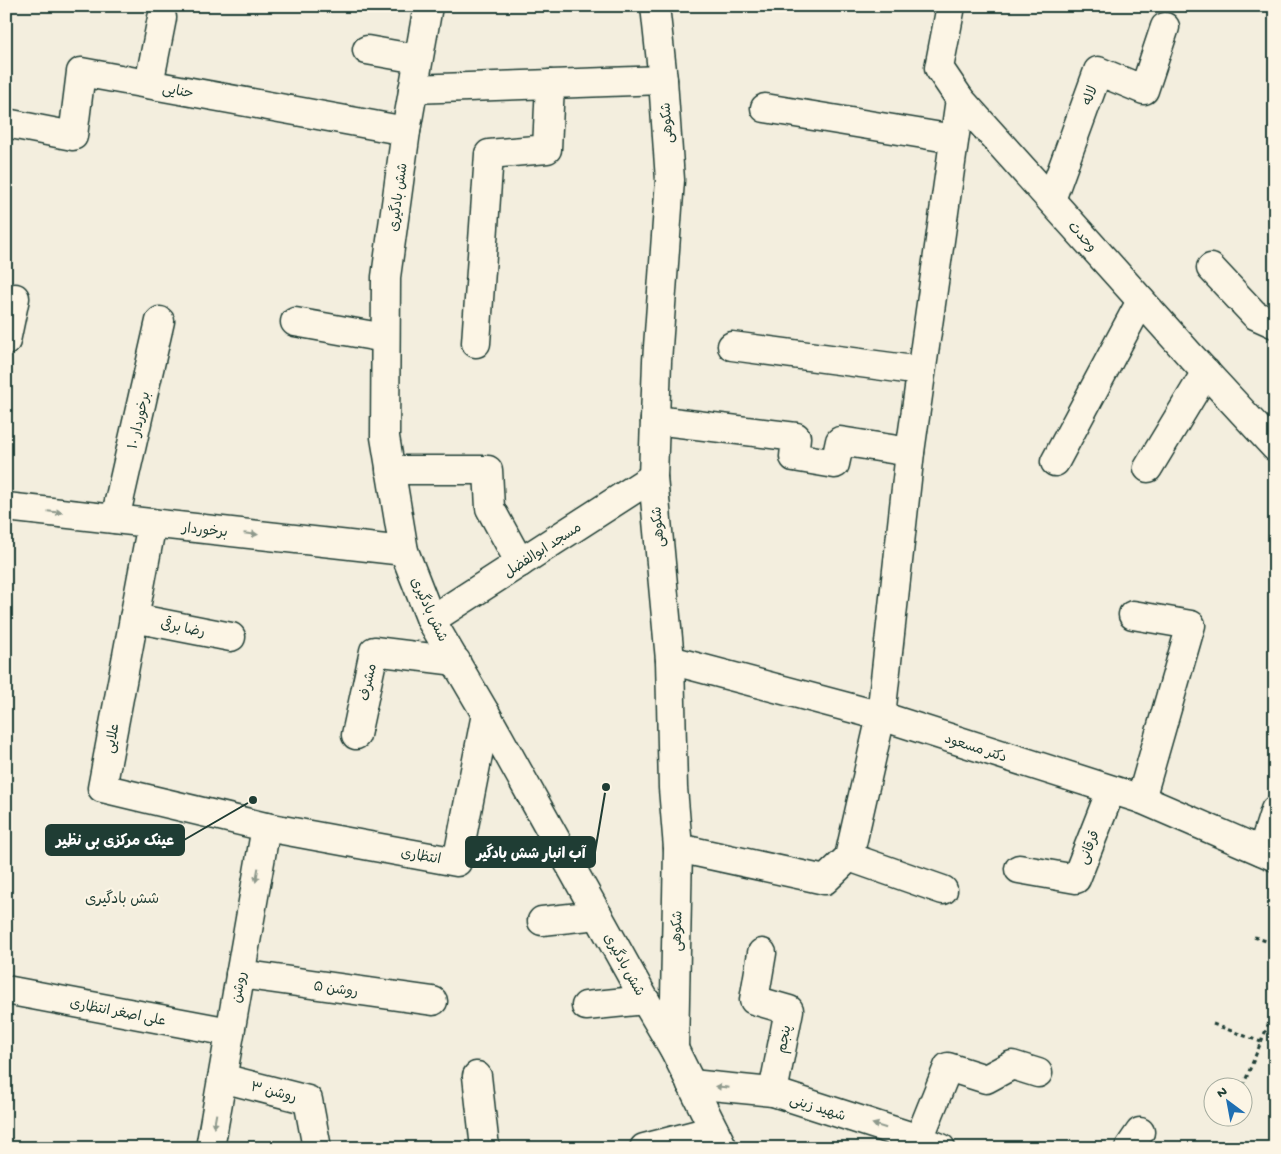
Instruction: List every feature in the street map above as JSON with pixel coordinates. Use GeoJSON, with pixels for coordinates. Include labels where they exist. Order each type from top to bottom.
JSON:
{"type":"FeatureCollection","features":[{"type":"Feature","properties":{"kind":"street","name":"شش بادگیری"},"geometry":{"type":"LineString","coordinates":[[428,6],[406,131],[386,277],[385,437],[404,551],[431,620],[486,714],[674,1049],[718,1139]]}},
{"type":"Feature","properties":{"kind":"street","name":"شکوهی"},"geometry":{"type":"LineString","coordinates":[[655,6],[664,80],[670,180],[657,361],[653,477],[670,660],[673,788],[678,848],[674,1049]]}},
{"type":"Feature","properties":{"kind":"street","name":"وحدت"},"geometry":{"type":"LineString","coordinates":[[951,6],[939,68],[960,99],[1275,447]]}},
{"type":"Feature","properties":{"kind":"street"},"geometry":{"type":"LineString","coordinates":[[149,84],[162,18]]}},
{"type":"Feature","properties":{"kind":"street","name":"لاله"},"geometry":{"type":"LineString","coordinates":[[1051,200],[1098,71],[1144,90],[1165,27]]}},
{"type":"Feature","properties":{"kind":"street"},"geometry":{"type":"LineString","coordinates":[[367,50],[418,59]]}},
{"type":"Feature","properties":{"kind":"street","name":"حنایی"},"geometry":{"type":"LineString","coordinates":[[6,124],[73,136],[81,72],[406,131]]}},
{"type":"Feature","properties":{"kind":"street"},"geometry":{"type":"LineString","coordinates":[[413,89],[664,80]]}},
{"type":"Feature","properties":{"kind":"street"},"geometry":{"type":"LineString","coordinates":[[476,343],[489,154],[547,149],[550,84]]}},
{"type":"Feature","properties":{"kind":"street"},"geometry":{"type":"LineString","coordinates":[[678,848],[825,880],[849,857],[881,716],[910,452],[960,99]]}},
{"type":"Feature","properties":{"kind":"street"},"geometry":{"type":"LineString","coordinates":[[765,108],[954,138]]}},
{"type":"Feature","properties":{"kind":"street"},"geometry":{"type":"LineString","coordinates":[[1211,268],[1255,315],[1275,324]]}},
{"type":"Feature","properties":{"kind":"street"},"geometry":{"type":"LineString","coordinates":[[6,341],[15,298]]}},
{"type":"Feature","properties":{"kind":"street"},"geometry":{"type":"LineString","coordinates":[[1055,462],[1141,301]]}},
{"type":"Feature","properties":{"kind":"street","name":"برخوردار ۱۰"},"geometry":{"type":"LineString","coordinates":[[115,519],[160,321]]}},
{"type":"Feature","properties":{"kind":"street"},"geometry":{"type":"LineString","coordinates":[[295,322],[385,338]]}},
{"type":"Feature","properties":{"kind":"street"},"geometry":{"type":"LineString","coordinates":[[732,346],[921,371]]}},
{"type":"Feature","properties":{"kind":"street"},"geometry":{"type":"LineString","coordinates":[[1148,468],[1206,372]]}},
{"type":"Feature","properties":{"kind":"street"},"geometry":{"type":"LineString","coordinates":[[655,420],[796,437],[794,457],[835,464],[840,442],[910,452]]}},
{"type":"Feature","properties":{"kind":"street"},"geometry":{"type":"LineString","coordinates":[[390,470],[488,470],[490,508],[520,563]]}},
{"type":"Feature","properties":{"kind":"street","name":"مسجد ابوالفضل"},"geometry":{"type":"LineString","coordinates":[[431,620],[653,477]]}},
{"type":"Feature","properties":{"kind":"street","name":"برخوردار"},"geometry":{"type":"LineString","coordinates":[[6,507],[404,551]]}},
{"type":"Feature","properties":{"kind":"street","name":"علایی"},"geometry":{"type":"LineString","coordinates":[[152,523],[102,788],[266,827]]}},
{"type":"Feature","properties":{"kind":"street"},"geometry":{"type":"LineString","coordinates":[[1133,615],[1191,625],[1141,800]]}},
{"type":"Feature","properties":{"kind":"street","name":"رضا برقی"},"geometry":{"type":"LineString","coordinates":[[134,618],[231,637]]}},
{"type":"Feature","properties":{"kind":"street","name":"مشرف"},"geometry":{"type":"LineString","coordinates":[[356,735],[374,652],[456,662]]}},
{"type":"Feature","properties":{"kind":"street","name":"دکتر مسعود"},"geometry":{"type":"LineString","coordinates":[[670,660],[881,716],[1111,790],[1141,800],[1268,854]]}},
{"type":"Feature","properties":{"kind":"street","name":"انتظاری"},"geometry":{"type":"LineString","coordinates":[[266,827],[457,862],[486,714]]}},
{"type":"Feature","properties":{"kind":"street","name":"قرقانی"},"geometry":{"type":"LineString","coordinates":[[1019,869],[1076,879],[1111,790]]}},
{"type":"Feature","properties":{"kind":"street"},"geometry":{"type":"LineString","coordinates":[[1268,854],[1275,810]]}},
{"type":"Feature","properties":{"kind":"street","name":"روشن"},"geometry":{"type":"LineString","coordinates":[[210,1148],[266,827]]}},
{"type":"Feature","properties":{"kind":"street"},"geometry":{"type":"LineString","coordinates":[[849,857],[943,890]]}},
{"type":"Feature","properties":{"kind":"street"},"geometry":{"type":"LineString","coordinates":[[542,921],[598,915]]}},
{"type":"Feature","properties":{"kind":"street","name":"پنجم"},"geometry":{"type":"LineString","coordinates":[[762,953],[754,1000],[788,1010],[773,1092]]}},
{"type":"Feature","properties":{"kind":"street","name":"روشن ۵"},"geometry":{"type":"LineString","coordinates":[[240,974],[433,1001]]}},
{"type":"Feature","properties":{"kind":"street","name":"علی اصغر انتظاری"},"geometry":{"type":"LineString","coordinates":[[6,990],[230,1032]]}},
{"type":"Feature","properties":{"kind":"street"},"geometry":{"type":"LineString","coordinates":[[586,1006],[645,1000]]}},
{"type":"Feature","properties":{"kind":"street"},"geometry":{"type":"LineString","coordinates":[[930,1143],[948,1066],[986,1079],[1012,1065],[1038,1073]]}},
{"type":"Feature","properties":{"kind":"street"},"geometry":{"type":"LineString","coordinates":[[477,1076],[485,1148]]}},
{"type":"Feature","properties":{"kind":"street","name":"روشن ۳"},"geometry":{"type":"LineString","coordinates":[[222,1078],[308,1100],[317,1148]]}},
{"type":"Feature","properties":{"kind":"street","name":"شهید زینی"},"geometry":{"type":"LineString","coordinates":[[691,1084],[773,1092],[930,1143]]}},
{"type":"Feature","properties":{"kind":"street"},"geometry":{"type":"LineString","coordinates":[[644,1148],[718,1139]]}},
{"type":"Feature","properties":{"kind":"path"},"geometry":{"type":"LineString","coordinates":[[1254,938],[1275,944]]}},
{"type":"Feature","properties":{"kind":"path"},"geometry":{"type":"LineString","coordinates":[[1248,1076],[1275,1008]]}},
{"type":"Feature","properties":{"kind":"path"},"geometry":{"type":"LineString","coordinates":[[1213,1024],[1261,1042]]}},
{"type":"Feature","properties":{"kind":"place","name":"آب انبار شش بادگیر"},"geometry":{"type":"Point","coordinates":[606,787]}},
{"type":"Feature","properties":{"kind":"place","name":"عینک مرکزی بی نظیر"},"geometry":{"type":"Point","coordinates":[253,800]}},
{"type":"Feature","properties":{"kind":"district","name":"شش بادگیری"},"geometry":{"type":"Point","coordinates":[122,898]}}]}
